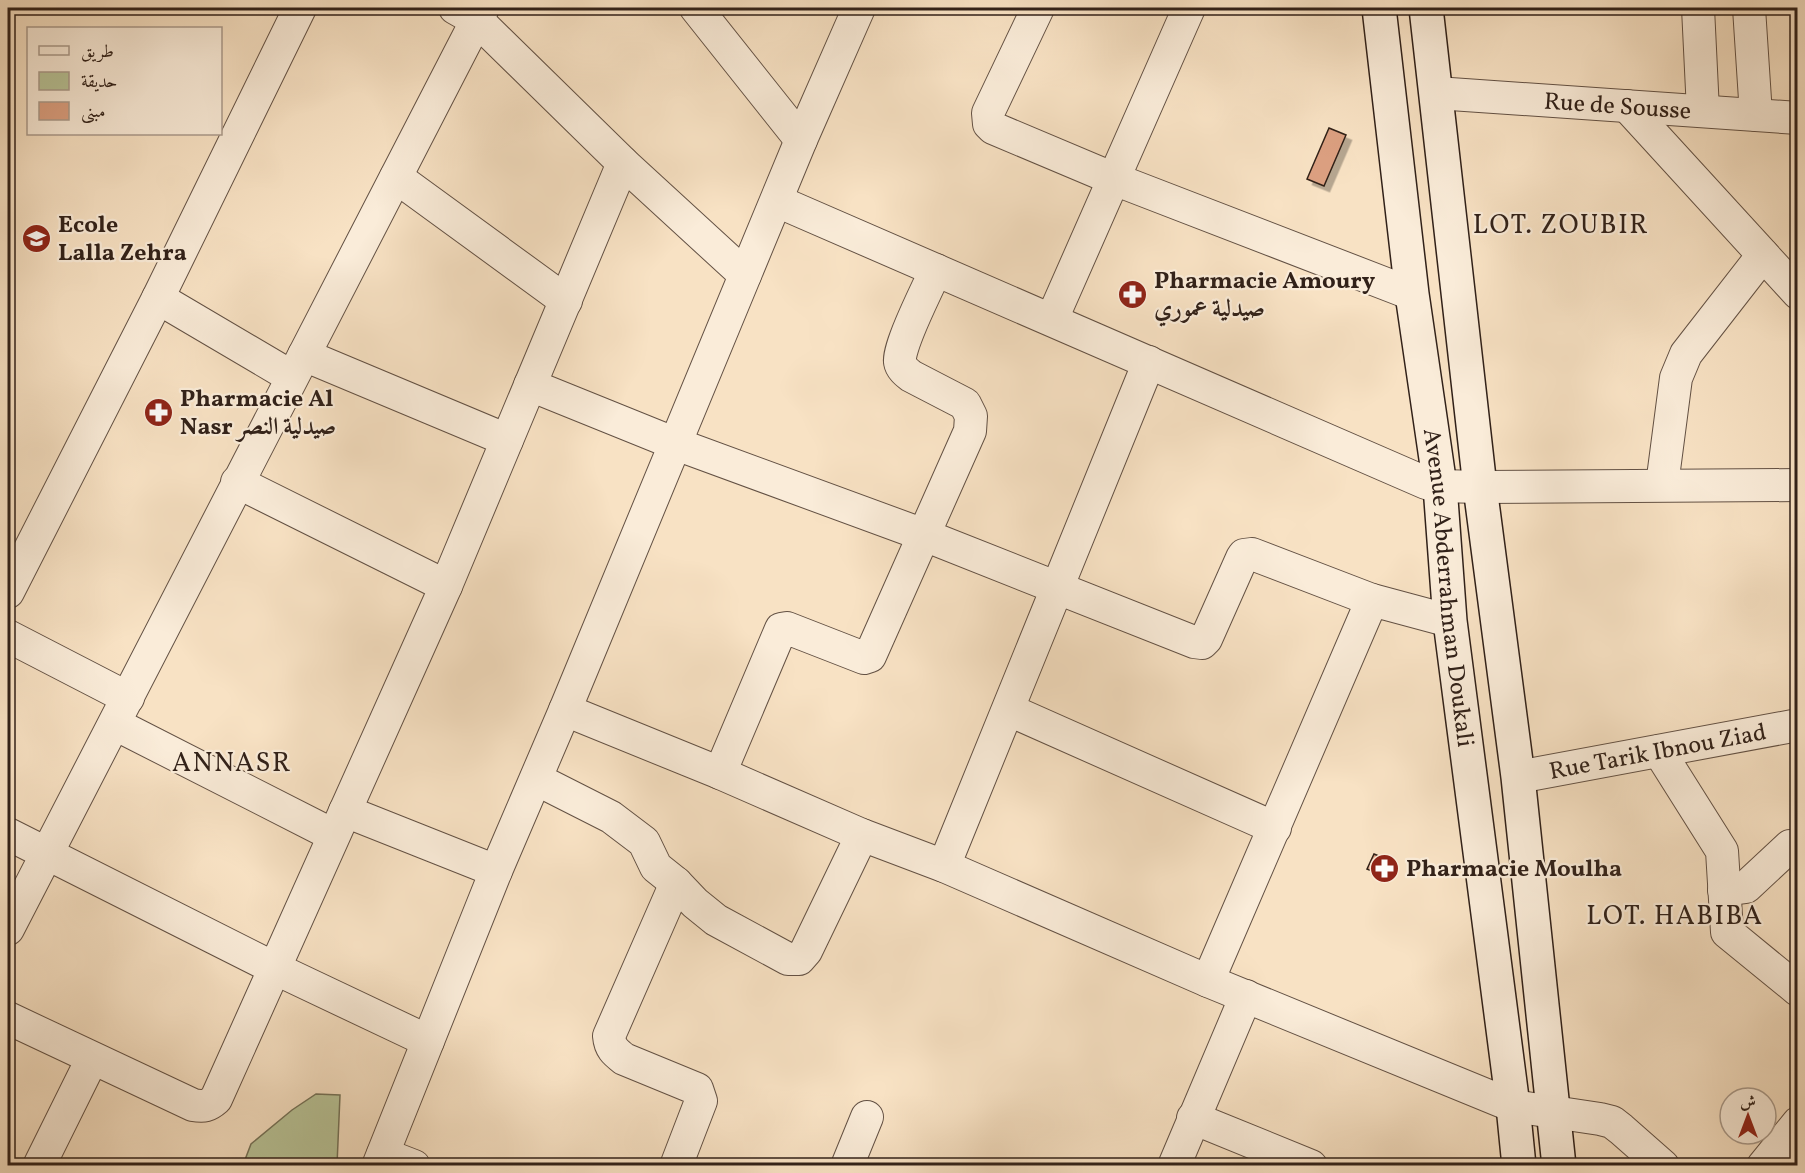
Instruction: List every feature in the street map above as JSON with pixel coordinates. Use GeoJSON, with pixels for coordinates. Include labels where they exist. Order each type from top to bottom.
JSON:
{"type":"FeatureCollection","features":[{"type":"Feature","properties":{"kind":"main road","name":"Avenue Abderrahman Doukali"},"geometry":{"type":"LineString","coordinates":[[1379,8],[1412,294],[1440,486],[1450,621],[1519,1166]]}},
{"type":"Feature","properties":{"kind":"main road","name":"Avenue Abderrahman Doukali"},"geometry":{"type":"LineString","coordinates":[[1426,8],[1480,487],[1518,777],[1559,1166]]}},
{"type":"Feature","properties":{"kind":"street"},"geometry":{"type":"LineString","coordinates":[[8,592],[158,297],[300,8]]}},
{"type":"Feature","properties":{"kind":"street"},"geometry":{"type":"LineString","coordinates":[[696,8],[801,140]]}},
{"type":"Feature","properties":{"kind":"street"},"geometry":{"type":"LineString","coordinates":[[414,1166],[381,1160],[496,871],[566,710],[801,140],[859,8]]}},
{"type":"Feature","properties":{"kind":"street"},"geometry":{"type":"LineString","coordinates":[[1038,8],[988,113],[989,124],[993,128],[1114,179],[1412,294]]}},
{"type":"Feature","properties":{"kind":"street"},"geometry":{"type":"LineString","coordinates":[[1052,319],[1189,8]]}},
{"type":"Feature","properties":{"kind":"street"},"geometry":{"type":"LineString","coordinates":[[1698,8],[1703,111]]}},
{"type":"Feature","properties":{"kind":"street"},"geometry":{"type":"LineString","coordinates":[[1749,8],[1756,116]]}},
{"type":"Feature","properties":{"kind":"street"},"geometry":{"type":"LineString","coordinates":[[8,929],[396,177],[472,12],[623,163],[745,275]]}},
{"type":"Feature","properties":{"kind":"street","name":"Rue de Sousse"},"geometry":{"type":"LineString","coordinates":[[1436,93],[1797,118]]}},
{"type":"Feature","properties":{"kind":"street"},"geometry":{"type":"LineString","coordinates":[[1627,106],[1797,293]]}},
{"type":"Feature","properties":{"kind":"street"},"geometry":{"type":"LineString","coordinates":[[8,1018],[193,1105],[202,1107],[210,1105],[216,1099],[446,586],[623,163]]}},
{"type":"Feature","properties":{"kind":"street"},"geometry":{"type":"LineString","coordinates":[[396,177],[566,302]]}},
{"type":"Feature","properties":{"kind":"street"},"geometry":{"type":"LineString","coordinates":[[777,201],[1412,477],[1440,486],[1797,485]]}},
{"type":"Feature","properties":{"kind":"street"},"geometry":{"type":"LineString","coordinates":[[1662,484],[1680,366],[1686,354],[1762,255]]}},
{"type":"Feature","properties":{"kind":"street"},"geometry":{"type":"LineString","coordinates":[[720,773],[781,629],[787,628],[867,658],[870,656],[970,431],[972,422],[965,404],[911,376],[899,360],[936,270]]}},
{"type":"Feature","properties":{"kind":"street"},"geometry":{"type":"LineString","coordinates":[[158,297],[298,366],[507,440]]}},
{"type":"Feature","properties":{"kind":"street"},"geometry":{"type":"LineString","coordinates":[[944,866],[1149,362]]}},
{"type":"Feature","properties":{"kind":"street"},"geometry":{"type":"LineString","coordinates":[[530,385],[676,444],[924,535],[1198,643],[1206,639],[1244,555],[1252,555],[1372,600],[1450,621]]}},
{"type":"Feature","properties":{"kind":"street"},"geometry":{"type":"LineString","coordinates":[[237,482],[446,586]]}},
{"type":"Feature","properties":{"kind":"street"},"geometry":{"type":"LineString","coordinates":[[1208,981],[1372,600]]}},
{"type":"Feature","properties":{"kind":"street"},"geometry":{"type":"LineString","coordinates":[[8,636],[121,711],[339,823],[496,871]]}},
{"type":"Feature","properties":{"kind":"street"},"geometry":{"type":"LineString","coordinates":[[566,710],[720,773],[862,835],[944,866],[1208,981],[1513,1106],[1612,1122],[1663,1166]]}},
{"type":"Feature","properties":{"kind":"street"},"geometry":{"type":"LineString","coordinates":[[1009,710],[1275,828]]}},
{"type":"Feature","properties":{"kind":"street","name":"Rue Tarik Ibnou Ziad"},"geometry":{"type":"LineString","coordinates":[[1518,777],[1797,725]]}},
{"type":"Feature","properties":{"kind":"street"},"geometry":{"type":"LineString","coordinates":[[1659,751],[1722,851],[1727,932],[1797,990]]}},
{"type":"Feature","properties":{"kind":"street"},"geometry":{"type":"LineString","coordinates":[[536,779],[610,817],[644,842],[656,867],[716,920],[789,959],[799,959],[806,951],[862,835]]}},
{"type":"Feature","properties":{"kind":"street"},"geometry":{"type":"LineString","coordinates":[[8,834],[274,968],[428,1041]]}},
{"type":"Feature","properties":{"kind":"street"},"geometry":{"type":"LineString","coordinates":[[1724,890],[1746,887],[1790,846]]}},
{"type":"Feature","properties":{"kind":"street"},"geometry":{"type":"LineString","coordinates":[[676,883],[609,1036],[610,1046],[624,1059],[697,1089],[700,1094],[701,1101],[676,1166]]}},
{"type":"Feature","properties":{"kind":"street"},"geometry":{"type":"LineString","coordinates":[[1174,1166],[1246,996]]}},
{"type":"Feature","properties":{"kind":"street"},"geometry":{"type":"LineString","coordinates":[[39,1166],[92,1059]]}},
{"type":"Feature","properties":{"kind":"street"},"geometry":{"type":"LineString","coordinates":[[847,1166],[867,1117]]}},
{"type":"Feature","properties":{"kind":"street"},"geometry":{"type":"LineString","coordinates":[[1193,1118],[1311,1166]]}},
{"type":"Feature","properties":{"kind":"street"},"geometry":{"type":"LineString","coordinates":[[1763,1166],[1797,1123]]}},
{"type":"Feature","properties":{"kind":"green space"},"geometry":{"type":"Polygon","coordinates":[[[316,1094],[340,1095],[337,1165],[243,1165],[251,1144],[292,1110],[316,1094]]]}},
{"type":"Feature","properties":{"kind":"building"},"geometry":{"type":"Polygon","coordinates":[[[1329,128],[1346,135],[1324,186],[1307,179],[1329,128]]]}},
{"type":"Feature","properties":{"kind":"building"},"geometry":{"type":"Polygon","coordinates":[[[1374,854],[1386,859],[1380,874],[1367,869],[1374,854]]]}},
{"type":"Feature","properties":{"kind":"place","name":"Ecole Lalla Zehra"},"geometry":{"type":"Point","coordinates":[37,238]}},
{"type":"Feature","properties":{"kind":"place","name":"Pharmacie Amoury صيدلية عموري"},"geometry":{"type":"Point","coordinates":[1133,294]}},
{"type":"Feature","properties":{"kind":"place","name":"Pharmacie Al Nasr صيدلية النصر"},"geometry":{"type":"Point","coordinates":[159,412]}},
{"type":"Feature","properties":{"kind":"place","name":"Pharmacie Moulha"},"geometry":{"type":"Point","coordinates":[1385,868]}},
{"type":"Feature","properties":{"kind":"district","name":"LOT. ZOUBIR"},"geometry":{"type":"Point","coordinates":[1561,224]}},
{"type":"Feature","properties":{"kind":"district","name":"ANNASR"},"geometry":{"type":"Point","coordinates":[232,762]}},
{"type":"Feature","properties":{"kind":"district","name":"LOT. HABIBA"},"geometry":{"type":"Point","coordinates":[1675,915]}}]}
